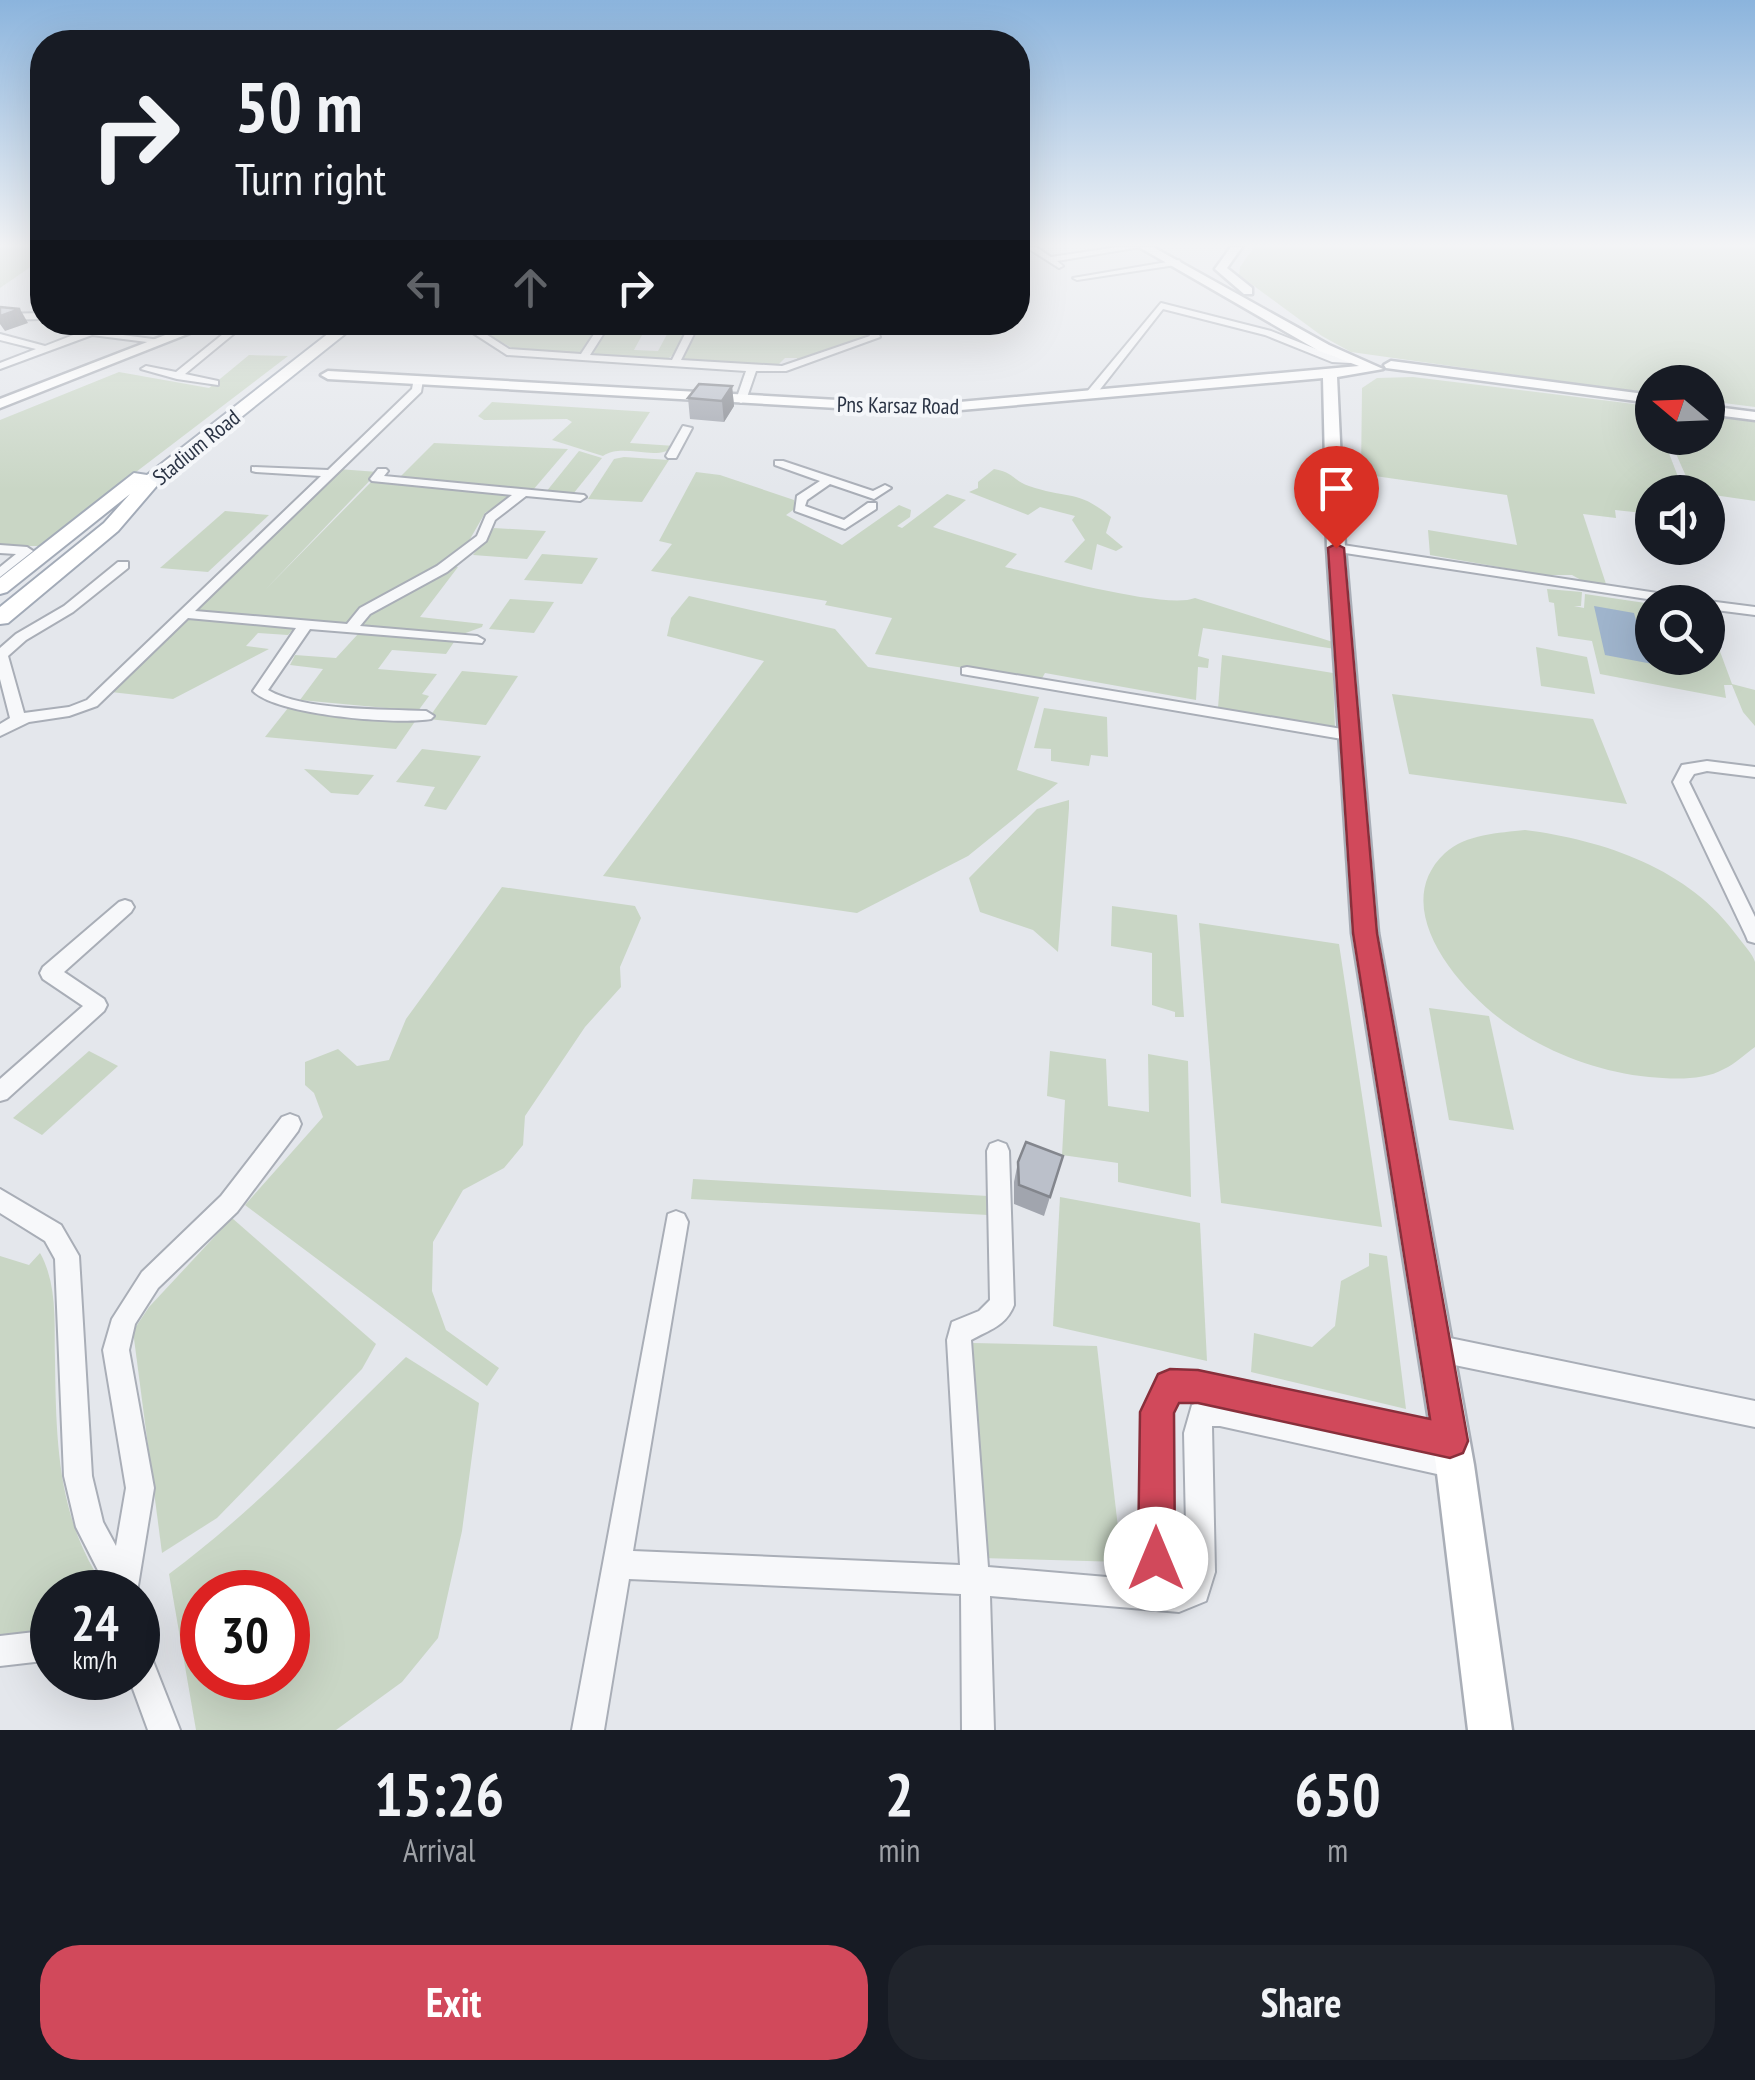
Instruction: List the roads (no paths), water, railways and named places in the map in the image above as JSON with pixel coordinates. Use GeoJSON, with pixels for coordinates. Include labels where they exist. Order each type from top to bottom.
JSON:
{"type":"FeatureCollection","features":[{"type":"Feature","properties":{"kind":"main road","name":"Stadium Road"},"geometry":{"type":"LineString","coordinates":[[0,589],[29,551],[104,505],[321,335]]}},
{"type":"Feature","properties":{"kind":"main road","name":"Stadium Road"},"geometry":{"type":"LineString","coordinates":[[0,618],[121,518],[154,478],[336,335]]}},
{"type":"Feature","properties":{"kind":"main road"},"geometry":{"type":"LineString","coordinates":[[74,559],[45,564],[82,532],[104,505]]}},
{"type":"Feature","properties":{"kind":"main road"},"geometry":{"type":"LineString","coordinates":[[0,589],[22,584],[0,606]]}},
{"type":"Feature","properties":{"kind":"street"},"geometry":{"type":"LineString","coordinates":[[1090,395],[1144,328]]}},
{"type":"Feature","properties":{"kind":"street"},"geometry":{"type":"LineString","coordinates":[[1247,328],[1335,360],[1340,367],[1336,548],[1365,933],[1452,1453],[1490,1730]]}},
{"type":"Feature","properties":{"kind":"street"},"geometry":{"type":"LineString","coordinates":[[1283,328],[1340,367],[1382,367],[1635,399]]}},
{"type":"Feature","properties":{"kind":"street"},"geometry":{"type":"LineString","coordinates":[[1295,328],[1382,367]]}},
{"type":"Feature","properties":{"kind":"street"},"geometry":{"type":"LineString","coordinates":[[1298,328],[1304,332]]}},
{"type":"Feature","properties":{"kind":"street"},"geometry":{"type":"LineString","coordinates":[[0,366],[84,335]]}},
{"type":"Feature","properties":{"kind":"street"},"geometry":{"type":"LineString","coordinates":[[98,335],[155,340]]}},
{"type":"Feature","properties":{"kind":"street"},"geometry":{"type":"LineString","coordinates":[[0,402],[170,335]]}},
{"type":"Feature","properties":{"kind":"street"},"geometry":{"type":"LineString","coordinates":[[70,374],[172,335]]}},
{"type":"Feature","properties":{"kind":"street"},"geometry":{"type":"LineString","coordinates":[[177,376],[228,335]]}},
{"type":"Feature","properties":{"kind":"street"},"geometry":{"type":"LineString","coordinates":[[480,335],[507,352],[752,368],[783,368],[873,335]]}},
{"type":"Feature","properties":{"kind":"street"},"geometry":{"type":"LineString","coordinates":[[584,357],[598,335]]}},
{"type":"Feature","properties":{"kind":"street"},"geometry":{"type":"LineString","coordinates":[[675,363],[689,335]]}},
{"type":"Feature","properties":{"kind":"street"},"geometry":{"type":"LineString","coordinates":[[0,336],[46,348]]}},
{"type":"Feature","properties":{"kind":"street","name":"Pns Karsaz Road"},"geometry":{"type":"LineString","coordinates":[[328,375],[926,408],[1090,395],[1340,367],[1382,367]]}},
{"type":"Feature","properties":{"kind":"street"},"geometry":{"type":"LineString","coordinates":[[742,400],[752,368]]}},
{"type":"Feature","properties":{"kind":"street"},"geometry":{"type":"LineString","coordinates":[[146,369],[214,384]]}},
{"type":"Feature","properties":{"kind":"street"},"geometry":{"type":"LineString","coordinates":[[0,731],[18,718],[79,710],[92,703],[417,390],[418,380]]}},
{"type":"Feature","properties":{"kind":"street"},"geometry":{"type":"LineString","coordinates":[[1725,410],[1755,414]]}},
{"type":"Feature","properties":{"kind":"street"},"geometry":{"type":"LineString","coordinates":[[672,456],[687,428]]}},
{"type":"Feature","properties":{"kind":"street"},"geometry":{"type":"LineString","coordinates":[[779,463],[874,496],[886,488]]}},
{"type":"Feature","properties":{"kind":"street"},"geometry":{"type":"LineString","coordinates":[[256,469],[328,474]]}},
{"type":"Feature","properties":{"kind":"street"},"geometry":{"type":"LineString","coordinates":[[382,471],[376,478],[580,497]]}},
{"type":"Feature","properties":{"kind":"street"},"geometry":{"type":"LineString","coordinates":[[829,480],[800,498],[798,508],[845,525],[872,506]]}},
{"type":"Feature","properties":{"kind":"street"},"geometry":{"type":"LineString","coordinates":[[350,629],[365,611],[442,570],[482,538],[490,518],[523,492]]}},
{"type":"Feature","properties":{"kind":"street"},"geometry":{"type":"LineString","coordinates":[[1336,548],[1635,594]]}},
{"type":"Feature","properties":{"kind":"street"},"geometry":{"type":"LineString","coordinates":[[0,551],[29,551]]}},
{"type":"Feature","properties":{"kind":"street"},"geometry":{"type":"LineString","coordinates":[[0,573],[29,551]]}},
{"type":"Feature","properties":{"kind":"street"},"geometry":{"type":"LineString","coordinates":[[18,718],[1,656],[10,643],[48,624],[94,584],[124,565]]}},
{"type":"Feature","properties":{"kind":"street"},"geometry":{"type":"LineString","coordinates":[[1725,607],[1755,611]]}},
{"type":"Feature","properties":{"kind":"street"},"geometry":{"type":"LineString","coordinates":[[183,614],[477,640]]}},
{"type":"Feature","properties":{"kind":"street"},"geometry":{"type":"LineString","coordinates":[[306,625],[287,646],[260,691],[266,698],[309,707],[426,716]]}},
{"type":"Feature","properties":{"kind":"street"},"geometry":{"type":"LineString","coordinates":[[966,671],[1348,735]]}},
{"type":"Feature","properties":{"kind":"street"},"geometry":{"type":"LineString","coordinates":[[1755,772],[1707,766],[1688,769],[1681,782],[1755,936]]}},
{"type":"Feature","properties":{"kind":"street"},"geometry":{"type":"LineString","coordinates":[[0,1092],[96,1005],[50,973],[125,908]]}},
{"type":"Feature","properties":{"kind":"street"},"geometry":{"type":"LineString","coordinates":[[126,1570],[140,1488],[116,1350],[124,1319],[150,1280],[229,1204],[290,1124]]}},
{"type":"Feature","properties":{"kind":"street"},"geometry":{"type":"LineString","coordinates":[[978,1730],[974,1580],[958,1340],[961,1331],[988,1320],[1002,1306],[998,1150]]}},
{"type":"Feature","properties":{"kind":"street"},"geometry":{"type":"LineString","coordinates":[[0,1200],[53,1234],[67,1256],[78,1476],[90,1527],[113,1570]]}},
{"type":"Feature","properties":{"kind":"street"},"geometry":{"type":"LineString","coordinates":[[588,1730],[676,1222]]}},
{"type":"Feature","properties":{"kind":"street"},"geometry":{"type":"LineString","coordinates":[[1435,1348],[1755,1414]]}},
{"type":"Feature","properties":{"kind":"street"},"geometry":{"type":"LineString","coordinates":[[1156,1596],[1157,1412],[1170,1386],[1198,1386],[1452,1453]]}},
{"type":"Feature","properties":{"kind":"street"},"geometry":{"type":"LineString","coordinates":[[617,1564],[974,1580],[1178,1598],[1196,1592],[1201,1572],[1197,1433],[1201,1414],[1220,1413],[1452,1453]]}},
{"type":"Feature","properties":{"kind":"street"},"geometry":{"type":"LineString","coordinates":[[0,1651],[30,1648]]}},
{"type":"Feature","properties":{"kind":"street"},"geometry":{"type":"LineString","coordinates":[[153,1700],[164,1730]]}},
{"type":"Feature","properties":{"kind":"water"},"geometry":{"type":"Polygon","coordinates":[[[1594,606],[1634,613],[1635,661],[1605,655],[1594,606]]]}}]}
